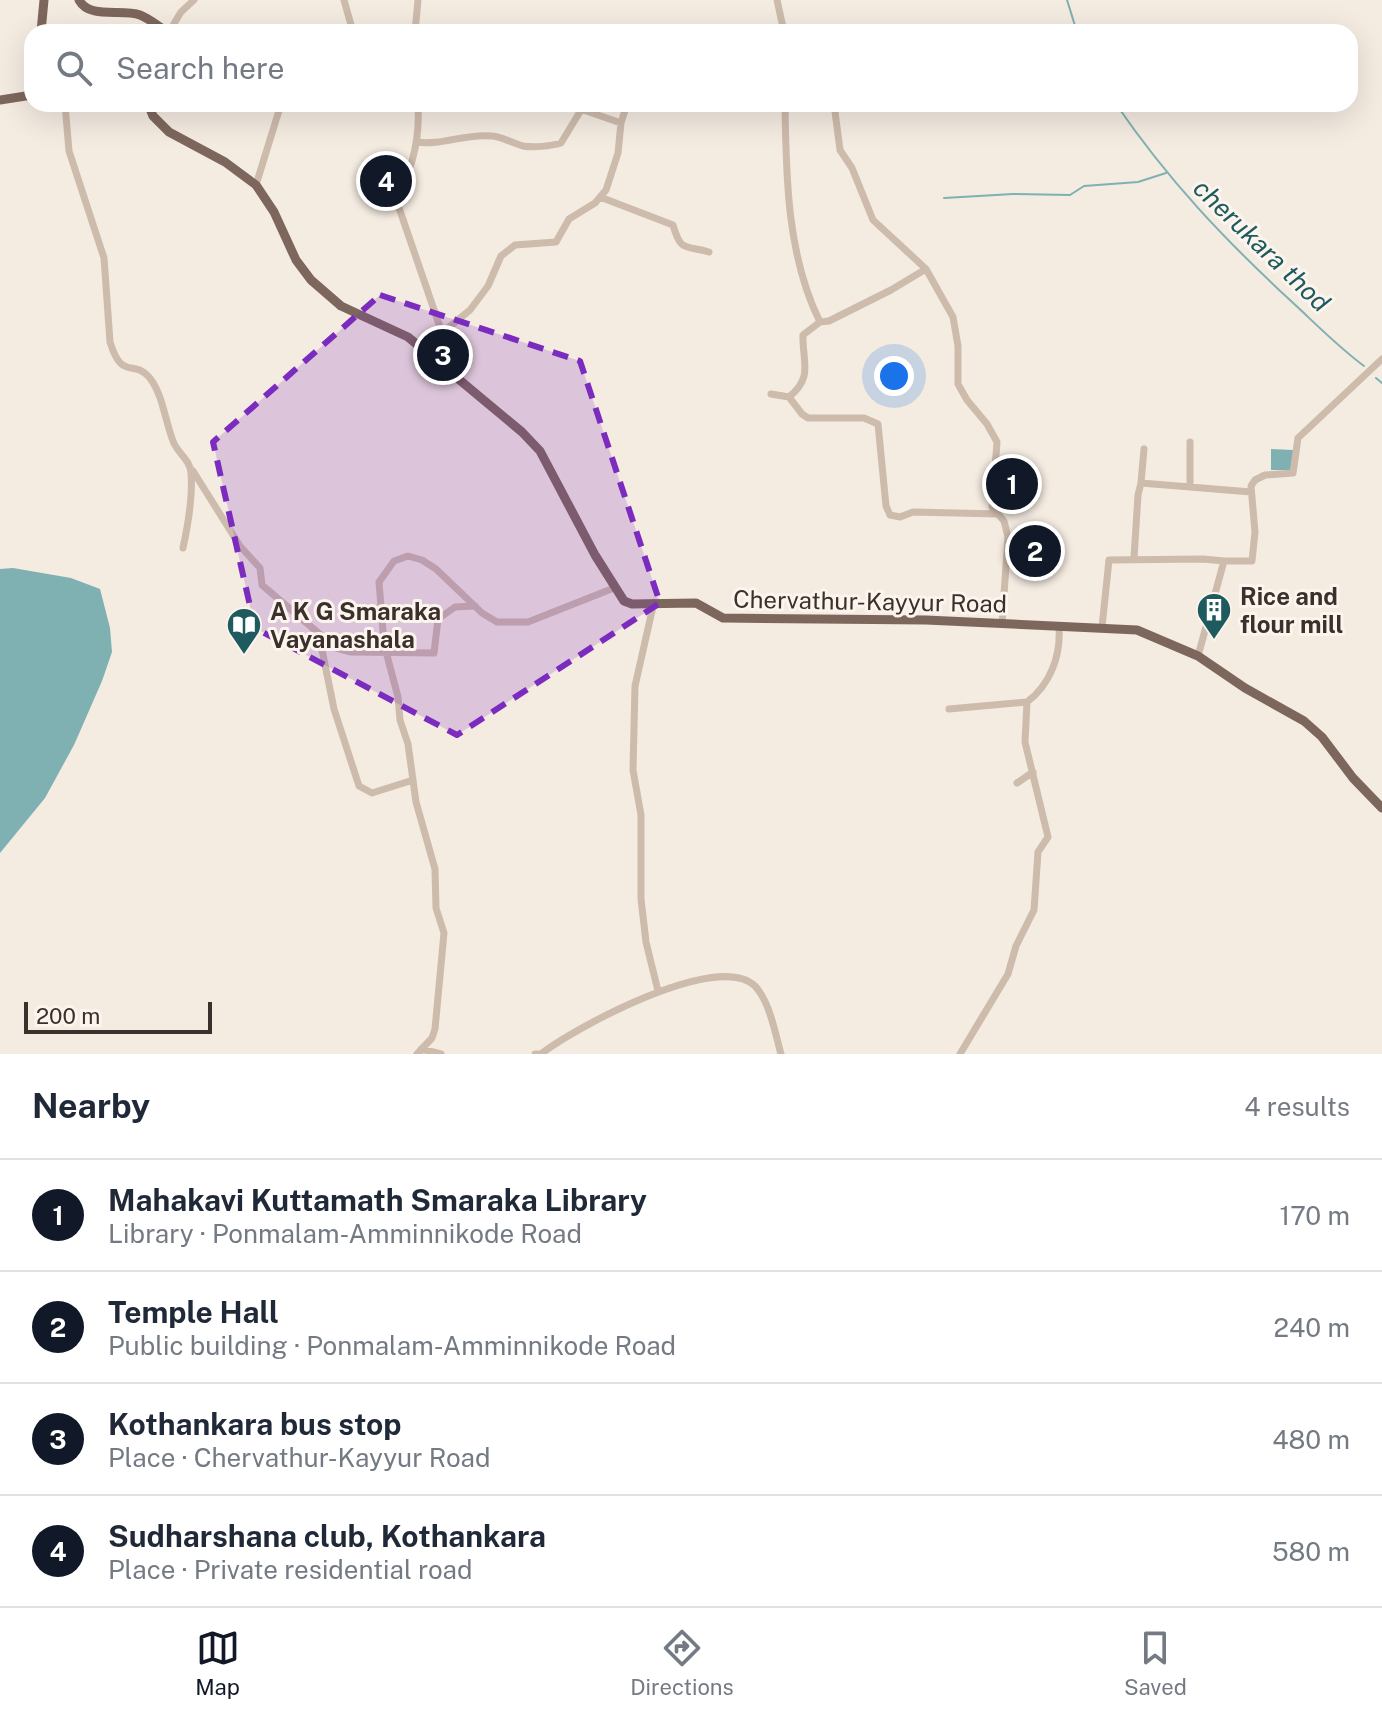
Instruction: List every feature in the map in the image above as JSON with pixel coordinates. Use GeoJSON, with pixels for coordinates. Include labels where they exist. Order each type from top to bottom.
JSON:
{"type":"FeatureCollection","features":[{"type":"Feature","properties":{"kind":"main road"},"geometry":{"type":"LineString","coordinates":[[40,24],[44,0]]}},
{"type":"Feature","properties":{"kind":"main road"},"geometry":{"type":"LineString","coordinates":[[79,0],[82,6],[90,10],[142,16],[155,24]]}},
{"type":"Feature","properties":{"kind":"main road"},"geometry":{"type":"LineString","coordinates":[[0,100],[24,96]]}},
{"type":"Feature","properties":{"kind":"main road"},"geometry":{"type":"LineString","coordinates":[[151,112],[169,132],[238,170],[256,185],[274,212],[296,260],[311,280],[341,306],[408,337],[522,432],[540,451],[614,588]]}},
{"type":"Feature","properties":{"kind":"main road","name":"Chervathur-Kayyur Road"},"geometry":{"type":"LineString","coordinates":[[614,588],[624,601],[632,604],[696,603],[723,618],[1002,623],[1137,630],[1198,656],[1312,727],[1382,808]]}},
{"type":"Feature","properties":{"kind":"street"},"geometry":{"type":"LineString","coordinates":[[173,24],[194,0]]}},
{"type":"Feature","properties":{"kind":"street"},"geometry":{"type":"LineString","coordinates":[[344,0],[351,24]]}},
{"type":"Feature","properties":{"kind":"street"},"geometry":{"type":"LineString","coordinates":[[416,24],[418,0]]}},
{"type":"Feature","properties":{"kind":"street"},"geometry":{"type":"LineString","coordinates":[[777,0],[782,24]]}},
{"type":"Feature","properties":{"kind":"street"},"geometry":{"type":"LineString","coordinates":[[66,112],[69,151],[104,258],[110,342],[114,354],[124,367],[141,371],[149,377],[165,412],[173,444],[190,465],[240,546],[260,568],[262,585],[336,648],[351,652],[434,653],[438,619],[455,607],[475,606]]}},
{"type":"Feature","properties":{"kind":"street"},"geometry":{"type":"LineString","coordinates":[[256,185],[279,112]]}},
{"type":"Feature","properties":{"kind":"street"},"geometry":{"type":"LineString","coordinates":[[418,112],[411,166],[398,183],[397,202],[442,333],[451,371]]}},
{"type":"Feature","properties":{"kind":"street"},"geometry":{"type":"LineString","coordinates":[[416,142],[430,144],[479,135],[495,136],[523,146],[555,145],[561,143],[580,112]]}},
{"type":"Feature","properties":{"kind":"street"},"geometry":{"type":"LineString","coordinates":[[587,112],[621,123]]}},
{"type":"Feature","properties":{"kind":"street"},"geometry":{"type":"LineString","coordinates":[[442,333],[470,310],[488,286],[501,256],[515,245],[556,242],[569,219],[606,190],[616,162],[624,112]]}},
{"type":"Feature","properties":{"kind":"street"},"geometry":{"type":"LineString","coordinates":[[785,112],[786,162],[794,240],[810,302],[820,322]]}},
{"type":"Feature","properties":{"kind":"street"},"geometry":{"type":"LineString","coordinates":[[835,112],[840,150],[852,168],[873,220],[926,269],[953,317],[958,346],[958,384],[997,442],[992,507],[1004,521],[1008,537],[1002,623]]}},
{"type":"Feature","properties":{"kind":"street"},"geometry":{"type":"LineString","coordinates":[[600,197],[673,225],[678,242],[684,248],[709,252]]}},
{"type":"Feature","properties":{"kind":"street"},"geometry":{"type":"LineString","coordinates":[[789,397],[799,389],[805,378],[803,335],[820,322],[829,321],[891,290],[926,269]]}},
{"type":"Feature","properties":{"kind":"street"},"geometry":{"type":"LineString","coordinates":[[1102,627],[1109,560],[1252,561],[1255,532],[1251,492],[1255,480],[1265,475],[1293,473],[1298,438],[1382,359]]}},
{"type":"Feature","properties":{"kind":"street"},"geometry":{"type":"LineString","coordinates":[[771,394],[789,397],[808,418],[864,418],[878,424],[886,506],[890,515],[900,517],[913,512],[998,514]]}},
{"type":"Feature","properties":{"kind":"street"},"geometry":{"type":"LineString","coordinates":[[1190,442],[1190,487]]}},
{"type":"Feature","properties":{"kind":"street"},"geometry":{"type":"LineString","coordinates":[[1134,558],[1144,449]]}},
{"type":"Feature","properties":{"kind":"street"},"geometry":{"type":"LineString","coordinates":[[183,548],[191,487],[190,465]]}},
{"type":"Feature","properties":{"kind":"street"},"geometry":{"type":"LineString","coordinates":[[1141,483],[1251,492]]}},
{"type":"Feature","properties":{"kind":"street"},"geometry":{"type":"LineString","coordinates":[[419,1051],[432,1038],[435,1029],[444,933],[436,908],[435,869],[418,811],[408,744],[386,652],[379,582],[394,561],[408,556],[422,560],[497,622],[528,622],[614,588]]}},
{"type":"Feature","properties":{"kind":"street"},"geometry":{"type":"LineString","coordinates":[[1198,656],[1224,561]]}},
{"type":"Feature","properties":{"kind":"street"},"geometry":{"type":"LineString","coordinates":[[654,602],[635,686],[633,770],[641,815],[641,899],[646,942],[658,991]]}},
{"type":"Feature","properties":{"kind":"street"},"geometry":{"type":"LineString","coordinates":[[949,709],[978,709],[1027,702],[1037,694],[1054,665],[1060,644],[1059,627]]}},
{"type":"Feature","properties":{"kind":"street"},"geometry":{"type":"LineString","coordinates":[[319,635],[334,709],[359,786],[372,793],[413,780]]}},
{"type":"Feature","properties":{"kind":"street"},"geometry":{"type":"LineString","coordinates":[[960,1054],[1008,974],[1016,946],[1034,910],[1038,852],[1048,837],[1025,742],[1027,702]]}},
{"type":"Feature","properties":{"kind":"street"},"geometry":{"type":"LineString","coordinates":[[1017,783],[1033,772]]}},
{"type":"Feature","properties":{"kind":"street"},"geometry":{"type":"LineString","coordinates":[[535,1054],[541,1054],[611,1012],[658,991],[720,977],[740,978],[755,986],[766,1007],[781,1054]]}},
{"type":"Feature","properties":{"kind":"street"},"geometry":{"type":"LineString","coordinates":[[419,1051],[441,1054]]}},
{"type":"Feature","properties":{"kind":"highlighted area"},"geometry":{"type":"Polygon","coordinates":[[[380,295],[580,361],[660,603],[457,735],[255,628],[213,442],[380,295]]]}},
{"type":"Feature","properties":{"kind":"water"},"geometry":{"type":"Polygon","coordinates":[[[1271,449],[1293,450],[1292,470],[1271,470],[1271,449]]]}},
{"type":"Feature","properties":{"kind":"water"},"geometry":{"type":"Polygon","coordinates":[[[13,568],[71,578],[100,589],[110,628],[112,652],[74,745],[45,798],[0,853],[0,569],[13,568]]]}},
{"type":"Feature","properties":{"kind":"waterway","name":"cherukara thod"},"geometry":{"type":"LineString","coordinates":[[1067,0],[1074,24]]}},
{"type":"Feature","properties":{"kind":"waterway","name":"cherukara thod"},"geometry":{"type":"LineString","coordinates":[[1122,112],[1176,183],[1219,231],[1326,334],[1364,366]]}},
{"type":"Feature","properties":{"kind":"waterway"},"geometry":{"type":"LineString","coordinates":[[944,198],[1070,195],[1084,186],[1138,182],[1166,173]]}},
{"type":"Feature","properties":{"kind":"waterway"},"geometry":{"type":"LineString","coordinates":[[1376,378],[1382,383]]}},
{"type":"Feature","properties":{"kind":"place","name":"Sudharshana club, Kothankara"},"geometry":{"type":"Point","coordinates":[386,181]}},
{"type":"Feature","properties":{"kind":"place","name":"Kothankara bus stop"},"geometry":{"type":"Point","coordinates":[443,355]}},
{"type":"Feature","properties":{"kind":"place","name":"Mahakavi Kuttamath Smaraka Library"},"geometry":{"type":"Point","coordinates":[1012,484]}},
{"type":"Feature","properties":{"kind":"place","name":"Temple Hall"},"geometry":{"type":"Point","coordinates":[1035,551]}},
{"type":"Feature","properties":{"kind":"place","name":"Rice and flour mill"},"geometry":{"type":"Point","coordinates":[1214,641]}},
{"type":"Feature","properties":{"kind":"place","name":"A K G Smaraka Vayanashala"},"geometry":{"type":"Point","coordinates":[244,656]}}]}
